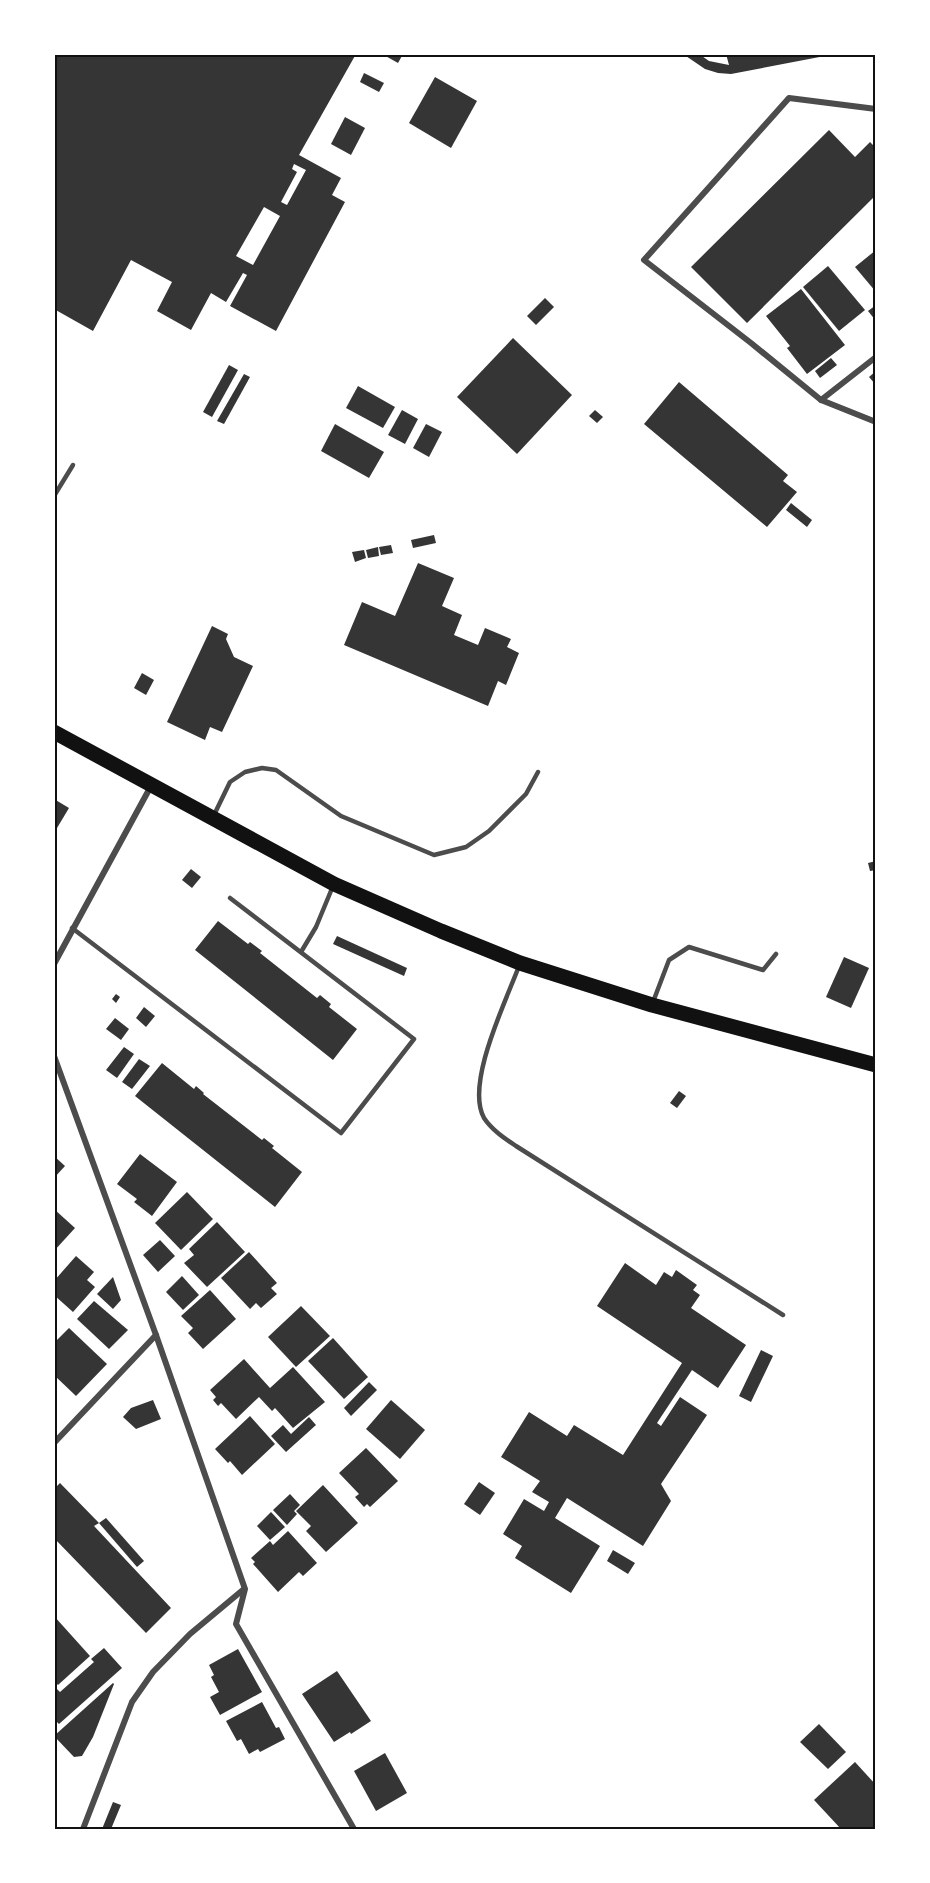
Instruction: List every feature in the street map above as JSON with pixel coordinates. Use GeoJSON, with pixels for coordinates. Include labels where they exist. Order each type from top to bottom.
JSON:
{"type":"FeatureCollection","features":[{"type":"Feature","properties":{"kind":"main road"},"geometry":{"type":"LineString","coordinates":[[54,732],[334,884],[441,931],[520,963],[652,1005],[876,1065]]}},
{"type":"Feature","properties":{"kind":"street"},"geometry":{"type":"LineString","coordinates":[[876,109],[789,98],[644,260],[752,342],[821,400],[876,422]]}},
{"type":"Feature","properties":{"kind":"street"},"geometry":{"type":"LineString","coordinates":[[821,400],[876,357]]}},
{"type":"Feature","properties":{"kind":"street"},"geometry":{"type":"LineString","coordinates":[[54,964],[151,786]]}},
{"type":"Feature","properties":{"kind":"street"},"geometry":{"type":"LineString","coordinates":[[54,1056],[245,1588],[236,1624],[354,1829]]}},
{"type":"Feature","properties":{"kind":"street"},"geometry":{"type":"LineString","coordinates":[[54,1443],[156,1335]]}},
{"type":"Feature","properties":{"kind":"street"},"geometry":{"type":"LineString","coordinates":[[84,1829],[132,1702],[160,1664],[190,1634],[245,1588]]}},
{"type":"Feature","properties":{"kind":"lane"},"geometry":{"type":"LineString","coordinates":[[54,496],[73,465]]}},
{"type":"Feature","properties":{"kind":"lane"},"geometry":{"type":"LineString","coordinates":[[213,818],[230,782],[245,772],[262,768],[276,770],[341,816],[434,855],[466,847],[489,831],[526,794],[538,772]]}},
{"type":"Feature","properties":{"kind":"lane"},"geometry":{"type":"LineString","coordinates":[[301,952],[316,927],[334,884]]}},
{"type":"Feature","properties":{"kind":"lane"},"geometry":{"type":"LineString","coordinates":[[72,928],[341,1133],[414,1039],[230,898]]}},
{"type":"Feature","properties":{"kind":"lane"},"geometry":{"type":"LineString","coordinates":[[652,1005],[669,960],[689,947],[763,970],[776,954]]}},
{"type":"Feature","properties":{"kind":"lane"},"geometry":{"type":"LineString","coordinates":[[520,963],[484,1058],[479,1082],[483,1116],[495,1131],[516,1146],[783,1315]]}},
{"type":"Feature","properties":{"kind":"building"},"geometry":{"type":"Polygon","coordinates":[[[54,54],[356,54],[299,155],[341,178],[332,195],[345,202],[276,331],[230,306],[247,275],[243,273],[226,302],[211,293],[191,330],[157,311],[172,282],[131,260],[93,331],[54,309],[54,54]],[[294,164],[292,169],[297,172],[281,202],[287,205],[306,170],[294,164]],[[264,207],[236,256],[253,265],[280,216],[264,207]]]}},
{"type":"Feature","properties":{"kind":"building"},"geometry":{"type":"Polygon","coordinates":[[[382,54],[403,54],[398,63],[382,54]]]}},
{"type":"Feature","properties":{"kind":"building"},"geometry":{"type":"Polygon","coordinates":[[[683,54],[699,54],[709,61],[729,65],[726,54],[830,55],[731,74],[705,69],[683,54]]]}},
{"type":"Feature","properties":{"kind":"building"},"geometry":{"type":"Polygon","coordinates":[[[364,73],[384,83],[379,92],[360,82],[364,73]]]}},
{"type":"Feature","properties":{"kind":"building"},"geometry":{"type":"Polygon","coordinates":[[[435,77],[477,101],[451,148],[409,123],[435,77]]]}},
{"type":"Feature","properties":{"kind":"building"},"geometry":{"type":"Polygon","coordinates":[[[345,117],[365,128],[351,155],[331,144],[345,117]]]}},
{"type":"Feature","properties":{"kind":"building"},"geometry":{"type":"Polygon","coordinates":[[[829,130],[855,157],[870,142],[876,148],[876,195],[747,323],[691,267],[829,130]]]}},
{"type":"Feature","properties":{"kind":"building"},"geometry":{"type":"Polygon","coordinates":[[[876,250],[876,292],[855,267],[876,250]]]}},
{"type":"Feature","properties":{"kind":"building"},"geometry":{"type":"Polygon","coordinates":[[[828,266],[865,310],[839,331],[803,287],[828,266]]]}},
{"type":"Feature","properties":{"kind":"building"},"geometry":{"type":"Polygon","coordinates":[[[801,289],[845,345],[807,374],[787,348],[790,346],[766,316],[801,289]]]}},
{"type":"Feature","properties":{"kind":"building"},"geometry":{"type":"Polygon","coordinates":[[[545,298],[554,307],[536,325],[527,316],[545,298]]]}},
{"type":"Feature","properties":{"kind":"building"},"geometry":{"type":"Polygon","coordinates":[[[876,305],[876,321],[868,311],[876,305]]]}},
{"type":"Feature","properties":{"kind":"building"},"geometry":{"type":"Polygon","coordinates":[[[513,338],[572,395],[517,454],[457,397],[513,338]]]}},
{"type":"Feature","properties":{"kind":"building"},"geometry":{"type":"Polygon","coordinates":[[[831,358],[837,365],[820,378],[815,371],[831,358]]]}},
{"type":"Feature","properties":{"kind":"building"},"geometry":{"type":"Polygon","coordinates":[[[229,365],[238,370],[212,417],[203,412],[229,365]]]}},
{"type":"Feature","properties":{"kind":"building"},"geometry":{"type":"Polygon","coordinates":[[[876,371],[876,385],[869,377],[876,371]]]}},
{"type":"Feature","properties":{"kind":"building"},"geometry":{"type":"Polygon","coordinates":[[[244,374],[250,377],[224,424],[217,421],[244,374]]]}},
{"type":"Feature","properties":{"kind":"building"},"geometry":{"type":"Polygon","coordinates":[[[679,382],[788,475],[783,481],[797,492],[767,527],[644,424],[679,382]]]}},
{"type":"Feature","properties":{"kind":"building"},"geometry":{"type":"Polygon","coordinates":[[[358,386],[395,407],[383,428],[346,408],[358,386]]]}},
{"type":"Feature","properties":{"kind":"building"},"geometry":{"type":"Polygon","coordinates":[[[402,410],[418,419],[405,444],[388,435],[402,410]]]}},
{"type":"Feature","properties":{"kind":"building"},"geometry":{"type":"Polygon","coordinates":[[[595,410],[603,417],[597,423],[589,416],[595,410]]]}},
{"type":"Feature","properties":{"kind":"building"},"geometry":{"type":"Polygon","coordinates":[[[335,424],[384,452],[369,478],[321,451],[335,424]]]}},
{"type":"Feature","properties":{"kind":"building"},"geometry":{"type":"Polygon","coordinates":[[[426,424],[442,432],[429,457],[413,448],[426,424]]]}},
{"type":"Feature","properties":{"kind":"building"},"geometry":{"type":"Polygon","coordinates":[[[791,503],[812,520],[807,527],[786,510],[791,503]]]}},
{"type":"Feature","properties":{"kind":"building"},"geometry":{"type":"Polygon","coordinates":[[[434,535],[436,543],[413,548],[411,540],[434,535]]]}},
{"type":"Feature","properties":{"kind":"building"},"geometry":{"type":"Polygon","coordinates":[[[391,545],[393,553],[381,555],[379,547],[391,545]]]}},
{"type":"Feature","properties":{"kind":"building"},"geometry":{"type":"Polygon","coordinates":[[[378,547],[379,556],[368,558],[366,550],[378,547]]]}},
{"type":"Feature","properties":{"kind":"building"},"geometry":{"type":"Polygon","coordinates":[[[364,550],[366,558],[355,562],[352,552],[364,550]]]}},
{"type":"Feature","properties":{"kind":"building"},"geometry":{"type":"Polygon","coordinates":[[[418,563],[454,578],[442,606],[462,615],[454,635],[478,645],[485,628],[511,639],[507,647],[519,653],[506,685],[498,681],[488,706],[344,645],[362,602],[395,616],[418,563]]]}},
{"type":"Feature","properties":{"kind":"building"},"geometry":{"type":"Polygon","coordinates":[[[212,626],[228,634],[226,639],[234,657],[253,666],[222,732],[210,727],[205,740],[167,722],[212,626]]]}},
{"type":"Feature","properties":{"kind":"building"},"geometry":{"type":"Polygon","coordinates":[[[142,673],[154,680],[146,695],[134,688],[142,673]]]}},
{"type":"Feature","properties":{"kind":"building"},"geometry":{"type":"Polygon","coordinates":[[[54,799],[69,808],[54,833],[54,799]]]}},
{"type":"Feature","properties":{"kind":"building"},"geometry":{"type":"Polygon","coordinates":[[[876,861],[876,870],[870,871],[868,863],[876,861]]]}},
{"type":"Feature","properties":{"kind":"building"},"geometry":{"type":"Polygon","coordinates":[[[191,869],[201,877],[192,888],[182,880],[191,869]]]}},
{"type":"Feature","properties":{"kind":"building"},"geometry":{"type":"Polygon","coordinates":[[[218,921],[248,944],[250,942],[262,951],[260,953],[317,998],[320,995],[331,1004],[329,1007],[357,1029],[333,1060],[195,950],[218,921]]]}},
{"type":"Feature","properties":{"kind":"building"},"geometry":{"type":"Polygon","coordinates":[[[337,936],[407,968],[404,976],[333,944],[337,936]]]}},
{"type":"Feature","properties":{"kind":"building"},"geometry":{"type":"Polygon","coordinates":[[[844,957],[869,968],[851,1008],[826,997],[844,957]]]}},
{"type":"Feature","properties":{"kind":"building"},"geometry":{"type":"Polygon","coordinates":[[[116,994],[120,997],[116,1003],[112,999],[116,994]]]}},
{"type":"Feature","properties":{"kind":"building"},"geometry":{"type":"Polygon","coordinates":[[[144,1007],[155,1016],[146,1027],[136,1018],[144,1007]]]}},
{"type":"Feature","properties":{"kind":"building"},"geometry":{"type":"Polygon","coordinates":[[[115,1018],[129,1029],[121,1040],[106,1029],[115,1018]]]}},
{"type":"Feature","properties":{"kind":"building"},"geometry":{"type":"Polygon","coordinates":[[[124,1047],[134,1054],[117,1078],[106,1070],[124,1047]]]}},
{"type":"Feature","properties":{"kind":"building"},"geometry":{"type":"Polygon","coordinates":[[[139,1059],[150,1066],[132,1089],[122,1082],[139,1059]]]}},
{"type":"Feature","properties":{"kind":"building"},"geometry":{"type":"Polygon","coordinates":[[[162,1063],[194,1089],[196,1086],[262,1140],[264,1138],[274,1146],[272,1148],[302,1172],[275,1207],[135,1096],[162,1063]]]}},
{"type":"Feature","properties":{"kind":"building"},"geometry":{"type":"Polygon","coordinates":[[[679,1091],[686,1096],[677,1108],[670,1103],[679,1091]]]}},
{"type":"Feature","properties":{"kind":"building"},"geometry":{"type":"Polygon","coordinates":[[[140,1154],[177,1182],[152,1216],[134,1202],[137,1199],[117,1184],[140,1154]]]}},
{"type":"Feature","properties":{"kind":"building"},"geometry":{"type":"Polygon","coordinates":[[[54,1156],[65,1166],[54,1178],[54,1156]]]}},
{"type":"Feature","properties":{"kind":"building"},"geometry":{"type":"Polygon","coordinates":[[[187,1192],[213,1219],[181,1250],[155,1223],[187,1192]]]}},
{"type":"Feature","properties":{"kind":"building"},"geometry":{"type":"Polygon","coordinates":[[[54,1209],[75,1228],[54,1251],[54,1209]]]}},
{"type":"Feature","properties":{"kind":"building"},"geometry":{"type":"Polygon","coordinates":[[[217,1222],[245,1252],[207,1287],[184,1263],[194,1255],[189,1249],[217,1222]]]}},
{"type":"Feature","properties":{"kind":"building"},"geometry":{"type":"Polygon","coordinates":[[[160,1240],[175,1256],[158,1272],[143,1255],[160,1240]]]}},
{"type":"Feature","properties":{"kind":"building"},"geometry":{"type":"Polygon","coordinates":[[[249,1252],[277,1283],[271,1288],[277,1294],[261,1308],[256,1303],[250,1309],[221,1278],[249,1252]]]}},
{"type":"Feature","properties":{"kind":"building"},"geometry":{"type":"Polygon","coordinates":[[[76,1256],[94,1272],[87,1280],[95,1287],[73,1312],[54,1295],[54,1281],[76,1256]]]}},
{"type":"Feature","properties":{"kind":"building"},"geometry":{"type":"Polygon","coordinates":[[[625,1263],[656,1285],[664,1272],[672,1277],[676,1270],[697,1285],[693,1290],[700,1295],[691,1308],[746,1345],[718,1388],[692,1370],[657,1423],[661,1426],[680,1397],[707,1415],[661,1484],[671,1501],[643,1546],[567,1498],[555,1518],[600,1546],[571,1593],[515,1558],[522,1546],[503,1534],[524,1499],[544,1511],[549,1502],[532,1492],[540,1481],[501,1457],[529,1412],[567,1436],[574,1425],[623,1455],[682,1363],[597,1306],[625,1263]]]}},
{"type":"Feature","properties":{"kind":"building"},"geometry":{"type":"Polygon","coordinates":[[[182,1276],[199,1295],[183,1310],[166,1292],[182,1276]]]}},
{"type":"Feature","properties":{"kind":"building"},"geometry":{"type":"Polygon","coordinates":[[[113,1277],[121,1300],[113,1309],[97,1294],[113,1277]]]}},
{"type":"Feature","properties":{"kind":"building"},"geometry":{"type":"Polygon","coordinates":[[[210,1290],[236,1319],[203,1349],[188,1333],[193,1328],[181,1316],[210,1290]]]}},
{"type":"Feature","properties":{"kind":"building"},"geometry":{"type":"Polygon","coordinates":[[[94,1301],[128,1330],[109,1349],[77,1319],[94,1301]]]}},
{"type":"Feature","properties":{"kind":"building"},"geometry":{"type":"Polygon","coordinates":[[[301,1306],[330,1336],[296,1367],[268,1337],[301,1306]]]}},
{"type":"Feature","properties":{"kind":"building"},"geometry":{"type":"Polygon","coordinates":[[[69,1328],[107,1364],[76,1396],[54,1375],[54,1343],[69,1328]]]}},
{"type":"Feature","properties":{"kind":"building"},"geometry":{"type":"Polygon","coordinates":[[[333,1338],[368,1377],[344,1399],[308,1361],[333,1338]]]}},
{"type":"Feature","properties":{"kind":"building"},"geometry":{"type":"Polygon","coordinates":[[[761,1350],[773,1356],[751,1402],[739,1396],[761,1350]]]}},
{"type":"Feature","properties":{"kind":"building"},"geometry":{"type":"Polygon","coordinates":[[[244,1359],[270,1388],[293,1367],[325,1402],[293,1428],[275,1408],[272,1411],[259,1397],[236,1419],[221,1403],[218,1406],[213,1400],[216,1397],[210,1390],[244,1359]]]}},
{"type":"Feature","properties":{"kind":"building"},"geometry":{"type":"Polygon","coordinates":[[[369,1382],[377,1390],[351,1416],[344,1408],[369,1382]]]}},
{"type":"Feature","properties":{"kind":"building"},"geometry":{"type":"Polygon","coordinates":[[[153,1400],[161,1419],[136,1429],[123,1417],[131,1408],[153,1400]]]}},
{"type":"Feature","properties":{"kind":"building"},"geometry":{"type":"Polygon","coordinates":[[[391,1400],[425,1430],[400,1459],[366,1429],[391,1400]]]}},
{"type":"Feature","properties":{"kind":"building"},"geometry":{"type":"Polygon","coordinates":[[[250,1416],[275,1444],[242,1475],[215,1449],[250,1416]]]}},
{"type":"Feature","properties":{"kind":"building"},"geometry":{"type":"Polygon","coordinates":[[[309,1417],[316,1425],[286,1452],[271,1436],[283,1425],[291,1434],[309,1417]]]}},
{"type":"Feature","properties":{"kind":"building"},"geometry":{"type":"Polygon","coordinates":[[[366,1448],[398,1481],[370,1507],[367,1504],[364,1507],[355,1497],[359,1494],[339,1473],[366,1448]]]}},
{"type":"Feature","properties":{"kind":"building"},"geometry":{"type":"Polygon","coordinates":[[[479,1482],[495,1493],[480,1515],[464,1504],[479,1482]]]}},
{"type":"Feature","properties":{"kind":"building"},"geometry":{"type":"Polygon","coordinates":[[[60,1483],[99,1523],[94,1526],[171,1608],[146,1633],[54,1538],[54,1489],[60,1483]]]}},
{"type":"Feature","properties":{"kind":"building"},"geometry":{"type":"Polygon","coordinates":[[[323,1485],[358,1523],[326,1552],[306,1531],[311,1526],[296,1511],[323,1485]]]}},
{"type":"Feature","properties":{"kind":"building"},"geometry":{"type":"Polygon","coordinates":[[[290,1494],[300,1505],[294,1511],[297,1514],[287,1525],[273,1510],[290,1494]]]}},
{"type":"Feature","properties":{"kind":"building"},"geometry":{"type":"Polygon","coordinates":[[[271,1512],[285,1527],[270,1540],[257,1526],[271,1512]]]}},
{"type":"Feature","properties":{"kind":"building"},"geometry":{"type":"Polygon","coordinates":[[[106,1518],[144,1561],[137,1567],[99,1523],[106,1518]]]}},
{"type":"Feature","properties":{"kind":"building"},"geometry":{"type":"Polygon","coordinates":[[[288,1531],[317,1563],[303,1576],[299,1572],[278,1592],[253,1564],[255,1562],[251,1558],[270,1541],[273,1545],[288,1531]]]}},
{"type":"Feature","properties":{"kind":"building"},"geometry":{"type":"Polygon","coordinates":[[[613,1550],[635,1563],[628,1574],[607,1561],[613,1550]]]}},
{"type":"Feature","properties":{"kind":"building"},"geometry":{"type":"Polygon","coordinates":[[[54,1616],[90,1656],[58,1685],[54,1681],[54,1616]]]}},
{"type":"Feature","properties":{"kind":"building"},"geometry":{"type":"Polygon","coordinates":[[[104,1648],[122,1668],[59,1724],[54,1719],[54,1686],[60,1692],[94,1662],[91,1659],[104,1648]]]}},
{"type":"Feature","properties":{"kind":"building"},"geometry":{"type":"Polygon","coordinates":[[[238,1649],[262,1692],[220,1715],[210,1697],[219,1692],[211,1677],[214,1675],[209,1665],[238,1649]]]}},
{"type":"Feature","properties":{"kind":"building"},"geometry":{"type":"Polygon","coordinates":[[[337,1671],[371,1721],[334,1742],[302,1694],[337,1671]]]}},
{"type":"Feature","properties":{"kind":"building"},"geometry":{"type":"Polygon","coordinates":[[[113,1683],[93,1737],[82,1756],[74,1757],[54,1736],[113,1683]]]}},
{"type":"Feature","properties":{"kind":"building"},"geometry":{"type":"Polygon","coordinates":[[[262,1702],[276,1728],[279,1727],[285,1739],[260,1752],[258,1749],[249,1754],[241,1739],[237,1741],[226,1721],[262,1702]]]}},
{"type":"Feature","properties":{"kind":"building"},"geometry":{"type":"Polygon","coordinates":[[[819,1724],[846,1752],[828,1769],[800,1742],[819,1724]]]}},
{"type":"Feature","properties":{"kind":"building"},"geometry":{"type":"Polygon","coordinates":[[[385,1753],[407,1793],[376,1811],[354,1771],[385,1753]]]}},
{"type":"Feature","properties":{"kind":"building"},"geometry":{"type":"Polygon","coordinates":[[[855,1762],[876,1785],[876,1829],[841,1829],[814,1800],[855,1762]]]}},
{"type":"Feature","properties":{"kind":"building"},"geometry":{"type":"Polygon","coordinates":[[[113,1802],[121,1805],[111,1829],[102,1829],[113,1802]]]}}]}
